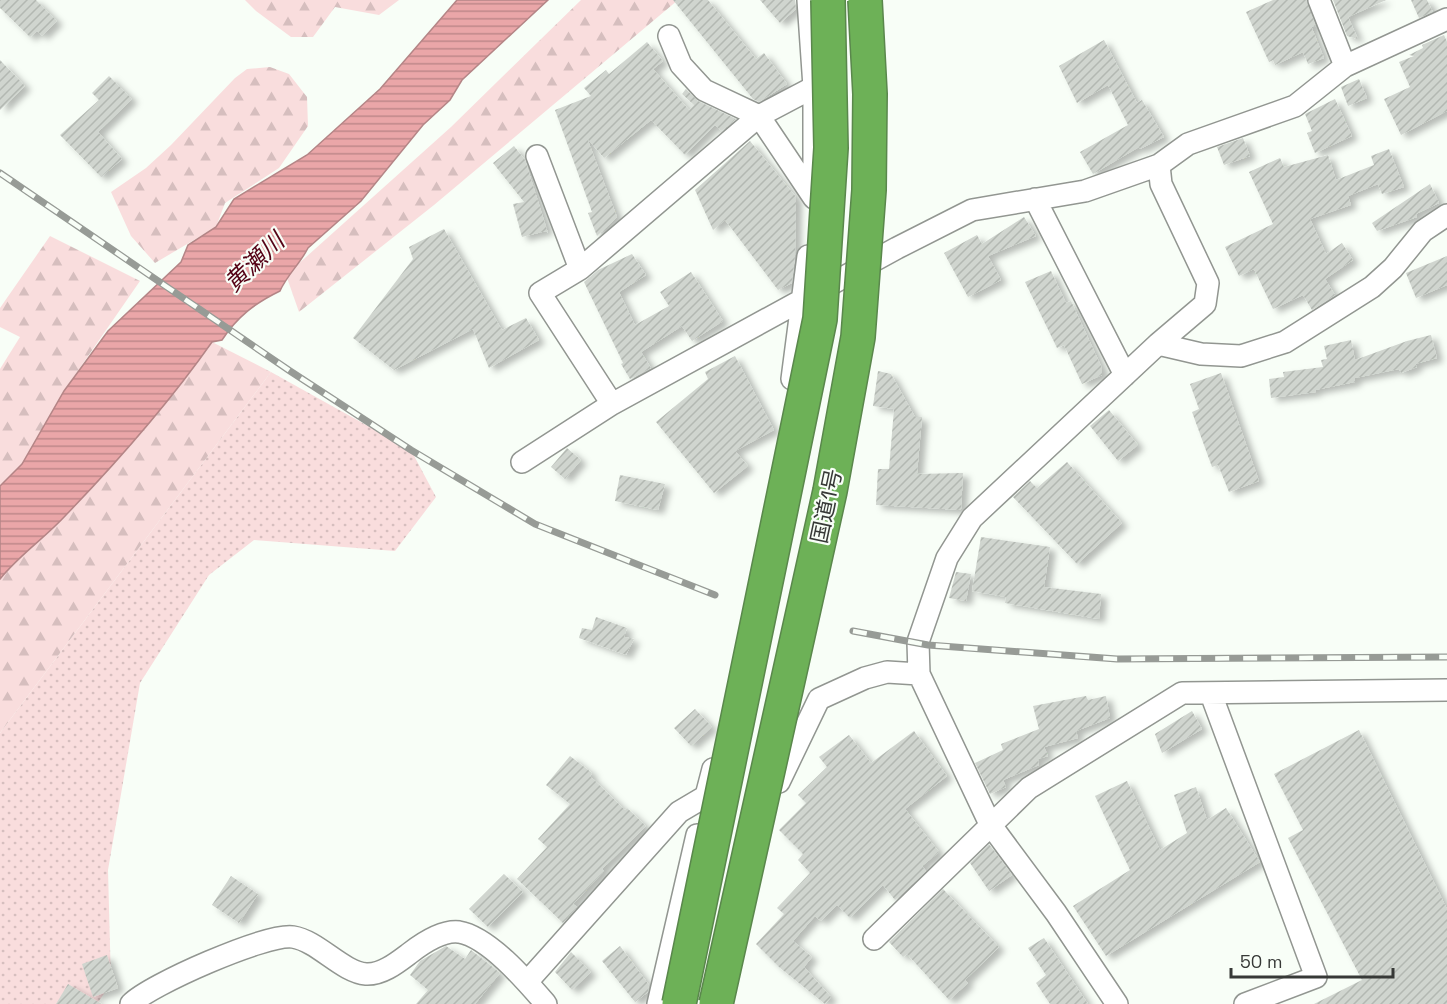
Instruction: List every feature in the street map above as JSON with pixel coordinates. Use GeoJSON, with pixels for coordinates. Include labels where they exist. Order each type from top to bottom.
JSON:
{"type":"FeatureCollection","features":[{"type":"Feature","properties":{"kind":"highway","name":"国道1号"},"geometry":{"type":"LineString","coordinates":[[679,1004],[820,319],[831,148],[828,0]]}},
{"type":"Feature","properties":{"kind":"highway","name":"国道1号"},"geometry":{"type":"LineString","coordinates":[[716,1004],[830,491],[858,337],[869,190],[870,94],[865,0]]}},
{"type":"Feature","properties":{"kind":"street"},"geometry":{"type":"LineString","coordinates":[[658,1004],[706,796],[786,421],[804,301],[814,198],[814,87],[808,0]]}},
{"type":"Feature","properties":{"kind":"street"},"geometry":{"type":"LineString","coordinates":[[1319,0],[1345,66]]}},
{"type":"Feature","properties":{"kind":"street"},"geometry":{"type":"LineString","coordinates":[[522,462],[612,404],[804,301],[897,248],[972,210],[1085,191],[1159,165],[1188,144],[1295,106],[1345,66],[1447,19]]}},
{"type":"Feature","properties":{"kind":"street"},"geometry":{"type":"LineString","coordinates":[[669,36],[681,65],[704,90],[759,116],[814,198]]}},
{"type":"Feature","properties":{"kind":"street"},"geometry":{"type":"LineString","coordinates":[[612,404],[540,293],[580,269],[759,116],[814,87]]}},
{"type":"Feature","properties":{"kind":"street"},"geometry":{"type":"LineString","coordinates":[[537,156],[580,269]]}},
{"type":"Feature","properties":{"kind":"street"},"geometry":{"type":"LineString","coordinates":[[1118,1004],[1056,913],[990,824],[919,674],[918,642],[947,558],[972,518],[1158,344],[1205,304],[1208,283],[1161,184],[1159,165]]}},
{"type":"Feature","properties":{"kind":"street"},"geometry":{"type":"LineString","coordinates":[[1035,200],[1125,375]]}},
{"type":"Feature","properties":{"kind":"street"},"geometry":{"type":"LineString","coordinates":[[1158,344],[1201,354],[1241,356],[1285,342],[1372,287],[1393,268],[1423,231],[1447,215]]}},
{"type":"Feature","properties":{"kind":"street"},"geometry":{"type":"LineString","coordinates":[[779,782],[819,699],[865,678],[887,672],[919,674]]}},
{"type":"Feature","properties":{"kind":"street"},"geometry":{"type":"LineString","coordinates":[[874,939],[1029,788],[1182,693],[1447,690]]}},
{"type":"Feature","properties":{"kind":"street"},"geometry":{"type":"LineString","coordinates":[[1210,694],[1316,977],[1245,1004]]}},
{"type":"Feature","properties":{"kind":"street"},"geometry":{"type":"LineString","coordinates":[[527,982],[679,812],[706,796]]}},
{"type":"Feature","properties":{"kind":"street"},"geometry":{"type":"LineString","coordinates":[[130,1004],[152,989],[267,939],[292,937],[310,943],[364,974],[378,972],[399,962],[429,939],[458,932],[477,939],[527,982],[546,1004]]}},
{"type":"Feature","properties":{"kind":"green space"},"geometry":{"type":"Polygon","coordinates":[[[245,0],[399,0],[379,15],[335,7],[313,37],[291,37],[245,0]]]}},
{"type":"Feature","properties":{"kind":"green space"},"geometry":{"type":"Polygon","coordinates":[[[581,0],[678,0],[434,205],[299,312],[286,275],[451,127],[581,0]]]}},
{"type":"Feature","properties":{"kind":"green space"},"geometry":{"type":"Polygon","coordinates":[[[270,67],[289,74],[307,97],[308,126],[279,168],[225,203],[216,227],[155,263],[131,236],[111,192],[146,168],[235,78],[247,69],[270,67]]]}},
{"type":"Feature","properties":{"kind":"green space"},"geometry":{"type":"Polygon","coordinates":[[[50,236],[140,281],[68,385],[22,464],[0,486],[0,369],[20,337],[0,327],[0,308],[50,236]]]}},
{"type":"Feature","properties":{"kind":"green space"},"geometry":{"type":"Polygon","coordinates":[[[212,342],[271,372],[0,733],[0,579],[212,342]]]}},
{"type":"Feature","properties":{"kind":"green space"},"geometry":{"type":"Polygon","coordinates":[[[271,372],[411,450],[436,497],[395,551],[254,540],[209,575],[140,683],[108,870],[111,983],[97,1004],[0,1004],[0,733],[271,372]]]}},
{"type":"Feature","properties":{"kind":"water","name":"黄瀬川"},"geometry":{"type":"Polygon","coordinates":[[[457,0],[548,0],[462,80],[450,100],[423,125],[361,201],[308,248],[280,291],[247,311],[222,340],[212,342],[124,453],[58,523],[15,562],[0,579],[0,486],[22,464],[64,391],[108,331],[181,262],[188,245],[216,227],[234,199],[307,155],[380,89],[457,0]]]}},
{"type":"Feature","properties":{"kind":"building"},"geometry":{"type":"Polygon","coordinates":[[[0,0],[36,0],[57,21],[42,36],[37,31],[30,37],[0,8],[0,0]]]}},
{"type":"Feature","properties":{"kind":"building"},"geometry":{"type":"Polygon","coordinates":[[[673,0],[708,0],[756,59],[764,53],[787,84],[759,102],[753,99],[673,0]]]}},
{"type":"Feature","properties":{"kind":"building"},"geometry":{"type":"Polygon","coordinates":[[[760,0],[795,0],[796,9],[780,23],[760,0]]]}},
{"type":"Feature","properties":{"kind":"building"},"geometry":{"type":"Polygon","coordinates":[[[1273,0],[1307,0],[1316,27],[1311,26],[1324,58],[1308,64],[1303,52],[1275,65],[1273,60],[1269,62],[1246,12],[1273,0]]]}},
{"type":"Feature","properties":{"kind":"building"},"geometry":{"type":"Polygon","coordinates":[[[1333,0],[1386,0],[1348,17],[1358,39],[1347,36],[1333,0]]]}},
{"type":"Feature","properties":{"kind":"building"},"geometry":{"type":"Polygon","coordinates":[[[1411,0],[1427,0],[1433,12],[1419,18],[1411,0]]]}},
{"type":"Feature","properties":{"kind":"building"},"geometry":{"type":"Polygon","coordinates":[[[1444,35],[1447,42],[1447,111],[1401,135],[1384,99],[1410,87],[1399,62],[1414,56],[1409,55],[1423,48],[1422,45],[1444,35]]]}},
{"type":"Feature","properties":{"kind":"building"},"geometry":{"type":"Polygon","coordinates":[[[1104,40],[1137,103],[1142,100],[1164,137],[1140,149],[1139,147],[1093,174],[1080,152],[1128,125],[1108,85],[1077,103],[1059,66],[1104,40]]]}},
{"type":"Feature","properties":{"kind":"building"},"geometry":{"type":"Polygon","coordinates":[[[647,42],[663,61],[653,69],[689,110],[694,105],[682,94],[686,89],[698,101],[736,119],[721,131],[715,125],[685,155],[651,120],[604,158],[587,138],[617,217],[597,236],[588,213],[592,212],[555,110],[591,96],[584,88],[606,70],[609,74],[647,42]]]}},
{"type":"Feature","properties":{"kind":"building"},"geometry":{"type":"Polygon","coordinates":[[[0,60],[25,86],[0,110],[0,60]]]}},
{"type":"Feature","properties":{"kind":"building"},"geometry":{"type":"Polygon","coordinates":[[[109,76],[132,99],[98,132],[122,159],[101,177],[60,135],[99,100],[92,93],[109,76]]]}},
{"type":"Feature","properties":{"kind":"building"},"geometry":{"type":"Polygon","coordinates":[[[1359,79],[1367,98],[1348,106],[1341,87],[1359,79]]]}},
{"type":"Feature","properties":{"kind":"building"},"geometry":{"type":"Polygon","coordinates":[[[1335,99],[1352,136],[1315,153],[1307,133],[1312,131],[1305,114],[1335,99]]]}},
{"type":"Feature","properties":{"kind":"building"},"geometry":{"type":"Polygon","coordinates":[[[1243,138],[1250,156],[1224,165],[1217,147],[1243,138]]]}},
{"type":"Feature","properties":{"kind":"building"},"geometry":{"type":"Polygon","coordinates":[[[750,141],[796,197],[792,283],[778,290],[725,220],[713,230],[695,190],[750,141]]]}},
{"type":"Feature","properties":{"kind":"building"},"geometry":{"type":"Polygon","coordinates":[[[514,146],[525,160],[548,233],[546,231],[522,237],[513,204],[524,202],[493,163],[514,146]]]}},
{"type":"Feature","properties":{"kind":"building"},"geometry":{"type":"Polygon","coordinates":[[[1389,149],[1404,187],[1382,194],[1378,184],[1348,196],[1351,205],[1310,219],[1326,254],[1342,243],[1353,260],[1325,279],[1335,295],[1312,310],[1303,295],[1273,309],[1254,269],[1239,276],[1225,247],[1273,224],[1249,172],[1280,158],[1284,167],[1328,155],[1336,180],[1374,165],[1371,156],[1389,149]]]}},
{"type":"Feature","properties":{"kind":"building"},"geometry":{"type":"Polygon","coordinates":[[[1430,184],[1439,203],[1416,214],[1417,217],[1377,231],[1372,223],[1430,184]]]}},
{"type":"Feature","properties":{"kind":"building"},"geometry":{"type":"Polygon","coordinates":[[[1024,217],[1036,236],[988,256],[1001,280],[968,297],[944,253],[977,235],[982,244],[1024,217]]]}},
{"type":"Feature","properties":{"kind":"building"},"geometry":{"type":"Polygon","coordinates":[[[444,229],[502,330],[526,318],[539,340],[489,368],[473,329],[394,370],[353,338],[413,259],[409,247],[444,229]]]}},
{"type":"Feature","properties":{"kind":"building"},"geometry":{"type":"Polygon","coordinates":[[[632,254],[646,275],[619,292],[635,325],[669,306],[660,292],[691,272],[723,321],[692,341],[682,326],[641,352],[651,368],[630,379],[584,282],[598,270],[632,254]]]}},
{"type":"Feature","properties":{"kind":"building"},"geometry":{"type":"Polygon","coordinates":[[[1447,256],[1447,285],[1416,298],[1406,273],[1447,256]]]}},
{"type":"Feature","properties":{"kind":"building"},"geometry":{"type":"Polygon","coordinates":[[[1051,271],[1066,303],[1071,301],[1102,368],[1102,375],[1082,384],[1064,345],[1057,348],[1025,282],[1051,271]]]}},
{"type":"Feature","properties":{"kind":"building"},"geometry":{"type":"Polygon","coordinates":[[[1431,335],[1437,358],[1415,364],[1417,367],[1401,373],[1399,369],[1355,378],[1355,382],[1315,390],[1316,392],[1271,398],[1269,379],[1284,377],[1283,372],[1323,367],[1321,360],[1327,359],[1324,346],[1351,340],[1355,360],[1431,335]]]}},
{"type":"Feature","properties":{"kind":"building"},"geometry":{"type":"Polygon","coordinates":[[[735,356],[774,430],[735,451],[748,466],[714,493],[656,422],[708,379],[705,372],[735,356]]]}},
{"type":"Feature","properties":{"kind":"building"},"geometry":{"type":"Polygon","coordinates":[[[878,371],[891,374],[915,417],[922,417],[917,474],[963,473],[961,510],[876,505],[878,469],[889,469],[894,409],[873,406],[878,371]]]}},
{"type":"Feature","properties":{"kind":"building"},"geometry":{"type":"Polygon","coordinates":[[[1221,373],[1259,481],[1229,492],[1218,465],[1212,467],[1192,412],[1199,409],[1190,384],[1221,373]]]}},
{"type":"Feature","properties":{"kind":"building"},"geometry":{"type":"Polygon","coordinates":[[[1109,410],[1138,445],[1118,461],[1090,426],[1109,410]]]}},
{"type":"Feature","properties":{"kind":"building"},"geometry":{"type":"Polygon","coordinates":[[[567,448],[581,460],[565,479],[551,467],[567,448]]]}},
{"type":"Feature","properties":{"kind":"building"},"geometry":{"type":"Polygon","coordinates":[[[1067,462],[1122,523],[1077,564],[1013,497],[1030,481],[1037,488],[1067,462]]]}},
{"type":"Feature","properties":{"kind":"building"},"geometry":{"type":"Polygon","coordinates":[[[620,475],[665,484],[658,510],[615,501],[620,475]]]}},
{"type":"Feature","properties":{"kind":"building"},"geometry":{"type":"Polygon","coordinates":[[[981,537],[1050,547],[1044,587],[1101,594],[1099,619],[1005,603],[1006,597],[972,591],[981,537]]]}},
{"type":"Feature","properties":{"kind":"building"},"geometry":{"type":"Polygon","coordinates":[[[956,572],[971,574],[966,601],[949,598],[956,572]]]}},
{"type":"Feature","properties":{"kind":"building"},"geometry":{"type":"Polygon","coordinates":[[[596,617],[627,628],[624,637],[634,639],[626,655],[579,638],[582,628],[592,630],[596,617]]]}},
{"type":"Feature","properties":{"kind":"building"},"geometry":{"type":"Polygon","coordinates":[[[1086,696],[1088,700],[1106,696],[1110,718],[1076,731],[1078,738],[1044,747],[1048,756],[1038,759],[1039,765],[1003,780],[1006,787],[990,794],[975,763],[1003,750],[1001,744],[1039,729],[1033,706],[1086,696]]]}},
{"type":"Feature","properties":{"kind":"building"},"geometry":{"type":"Polygon","coordinates":[[[695,709],[712,727],[691,746],[674,728],[695,709]]]}},
{"type":"Feature","properties":{"kind":"building"},"geometry":{"type":"Polygon","coordinates":[[[1192,711],[1202,729],[1162,753],[1155,734],[1192,711]]]}},
{"type":"Feature","properties":{"kind":"building"},"geometry":{"type":"Polygon","coordinates":[[[1359,730],[1447,909],[1447,1004],[1314,1004],[1362,980],[1288,838],[1303,830],[1274,774],[1359,730]]]}},
{"type":"Feature","properties":{"kind":"building"},"geometry":{"type":"Polygon","coordinates":[[[914,731],[947,776],[905,809],[939,852],[922,866],[926,871],[895,900],[883,885],[850,918],[837,905],[821,921],[815,916],[793,941],[812,957],[804,967],[831,997],[825,1004],[779,967],[756,944],[784,914],[777,908],[810,873],[798,860],[803,854],[779,830],[806,803],[798,795],[827,767],[819,757],[849,735],[871,763],[914,731]]]}},
{"type":"Feature","properties":{"kind":"building"},"geometry":{"type":"Polygon","coordinates":[[[570,756],[592,773],[590,776],[625,810],[627,808],[646,826],[602,869],[604,871],[573,904],[577,907],[563,923],[517,879],[547,847],[538,839],[570,804],[546,785],[570,756]]]}},
{"type":"Feature","properties":{"kind":"building"},"geometry":{"type":"Polygon","coordinates":[[[1127,781],[1160,850],[1187,833],[1174,795],[1196,787],[1207,820],[1226,808],[1260,862],[1106,956],[1073,906],[1130,870],[1095,796],[1127,781]]]}},
{"type":"Feature","properties":{"kind":"building"},"geometry":{"type":"Polygon","coordinates":[[[989,844],[1012,875],[989,891],[970,863],[989,844]]]}},
{"type":"Feature","properties":{"kind":"building"},"geometry":{"type":"Polygon","coordinates":[[[504,874],[523,892],[488,927],[469,909],[504,874]]]}},
{"type":"Feature","properties":{"kind":"building"},"geometry":{"type":"Polygon","coordinates":[[[231,876],[258,894],[239,923],[212,905],[231,876]]]}},
{"type":"Feature","properties":{"kind":"building"},"geometry":{"type":"Polygon","coordinates":[[[943,889],[999,947],[965,980],[968,983],[949,1000],[907,954],[903,957],[889,942],[943,889]]]}},
{"type":"Feature","properties":{"kind":"building"},"geometry":{"type":"Polygon","coordinates":[[[1044,938],[1088,1004],[1050,1004],[1036,983],[1046,975],[1028,948],[1044,938]]]}},
{"type":"Feature","properties":{"kind":"building"},"geometry":{"type":"Polygon","coordinates":[[[446,946],[465,959],[471,950],[500,973],[475,1004],[416,1004],[428,990],[410,975],[420,961],[446,946]]]}},
{"type":"Feature","properties":{"kind":"building"},"geometry":{"type":"Polygon","coordinates":[[[620,946],[649,985],[648,992],[635,1002],[602,961],[620,946]]]}},
{"type":"Feature","properties":{"kind":"building"},"geometry":{"type":"Polygon","coordinates":[[[571,952],[591,972],[572,990],[555,972],[571,952]]]}},
{"type":"Feature","properties":{"kind":"building"},"geometry":{"type":"Polygon","coordinates":[[[107,955],[118,988],[93,997],[82,964],[107,955]]]}},
{"type":"Feature","properties":{"kind":"building"},"geometry":{"type":"Polygon","coordinates":[[[68,984],[102,1004],[56,1004],[68,984]]]}},
{"type":"Feature","properties":{"kind":"railway"},"geometry":{"type":"LineString","coordinates":[[0,173],[290,371],[411,450],[535,524],[715,595]]}},
{"type":"Feature","properties":{"kind":"railway"},"geometry":{"type":"LineString","coordinates":[[853,631],[928,645],[1117,659],[1447,657]]}}]}
